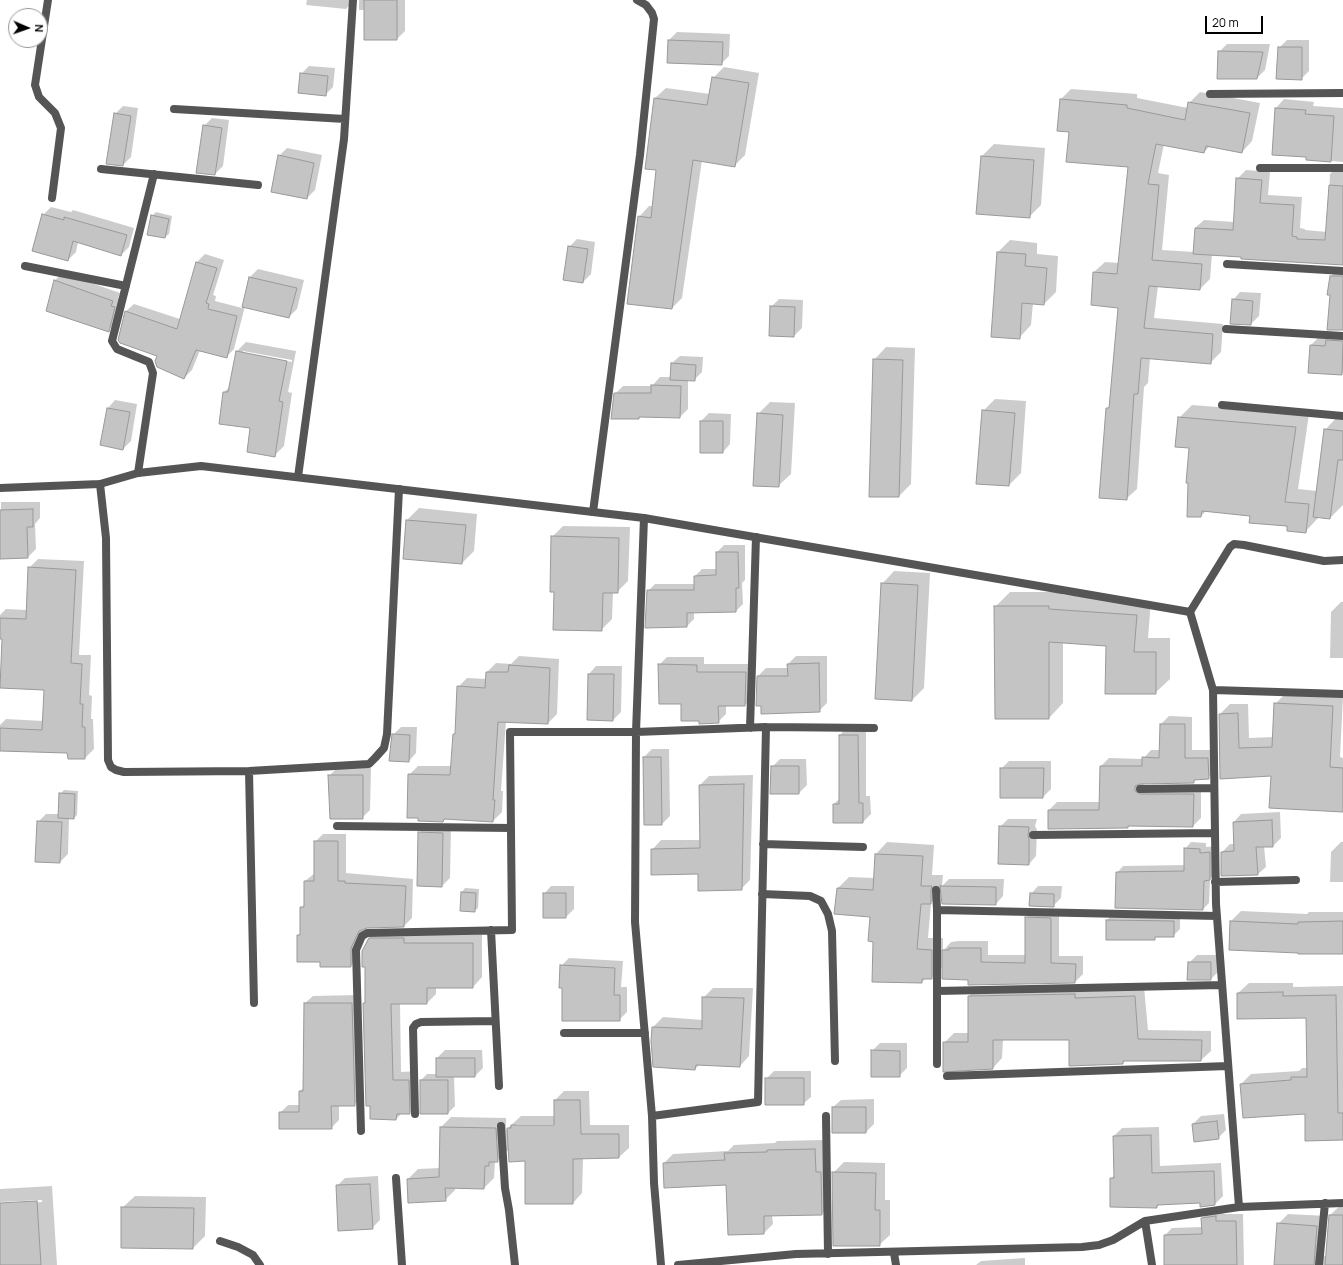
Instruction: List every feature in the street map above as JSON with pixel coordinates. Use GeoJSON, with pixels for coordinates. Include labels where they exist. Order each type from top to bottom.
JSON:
{"type":"FeatureCollection","features":[{"type":"Feature","properties":{"kind":"street"},"geometry":{"type":"LineString","coordinates":[[48,0],[35,85],[39,97],[55,113],[61,128],[52,198]]}},
{"type":"Feature","properties":{"kind":"street"},"geometry":{"type":"LineString","coordinates":[[298,477],[342,153],[353,0]]}},
{"type":"Feature","properties":{"kind":"street"},"geometry":{"type":"LineString","coordinates":[[593,512],[640,155],[654,19],[652,12],[637,0]]}},
{"type":"Feature","properties":{"kind":"street"},"geometry":{"type":"LineString","coordinates":[[1210,94],[1343,93]]}},
{"type":"Feature","properties":{"kind":"street"},"geometry":{"type":"LineString","coordinates":[[174,110],[345,120]]}},
{"type":"Feature","properties":{"kind":"street"},"geometry":{"type":"LineString","coordinates":[[1260,168],[1343,168]]}},
{"type":"Feature","properties":{"kind":"street"},"geometry":{"type":"LineString","coordinates":[[101,169],[258,185]]}},
{"type":"Feature","properties":{"kind":"street"},"geometry":{"type":"LineString","coordinates":[[138,473],[153,373],[149,362],[117,349],[112,341],[154,174]]}},
{"type":"Feature","properties":{"kind":"street"},"geometry":{"type":"LineString","coordinates":[[1227,264],[1343,271]]}},
{"type":"Feature","properties":{"kind":"street"},"geometry":{"type":"LineString","coordinates":[[25,266],[126,286]]}},
{"type":"Feature","properties":{"kind":"street"},"geometry":{"type":"LineString","coordinates":[[1226,329],[1343,336]]}},
{"type":"Feature","properties":{"kind":"street"},"geometry":{"type":"LineString","coordinates":[[1222,405],[1343,416]]}},
{"type":"Feature","properties":{"kind":"street"},"geometry":{"type":"LineString","coordinates":[[0,488],[100,484],[138,473],[201,466],[644,518],[1190,612]]}},
{"type":"Feature","properties":{"kind":"street"},"geometry":{"type":"LineString","coordinates":[[100,484],[106,538],[108,760],[111,767],[124,772],[249,771],[369,764],[384,748],[387,734],[399,489]]}},
{"type":"Feature","properties":{"kind":"street"},"geometry":{"type":"LineString","coordinates":[[644,518],[636,732],[635,922],[652,1116],[654,1183],[661,1265]]}},
{"type":"Feature","properties":{"kind":"street"},"geometry":{"type":"LineString","coordinates":[[750,728],[756,537]]}},
{"type":"Feature","properties":{"kind":"street"},"geometry":{"type":"LineString","coordinates":[[1239,1207],[1215,882],[1213,690],[1190,612],[1230,547],[1234,544],[1324,561],[1343,560]]}},
{"type":"Feature","properties":{"kind":"street"},"geometry":{"type":"LineString","coordinates":[[1213,690],[1343,694]]}},
{"type":"Feature","properties":{"kind":"street"},"geometry":{"type":"LineString","coordinates":[[652,1116],[758,1102],[766,727]]}},
{"type":"Feature","properties":{"kind":"street"},"geometry":{"type":"LineString","coordinates":[[361,1131],[356,950],[362,936],[367,933],[512,930],[510,732],[636,732],[766,727],[874,728]]}},
{"type":"Feature","properties":{"kind":"street"},"geometry":{"type":"LineString","coordinates":[[249,771],[254,1003]]}},
{"type":"Feature","properties":{"kind":"street"},"geometry":{"type":"LineString","coordinates":[[1140,789],[1214,788]]}},
{"type":"Feature","properties":{"kind":"street"},"geometry":{"type":"LineString","coordinates":[[337,826],[511,828]]}},
{"type":"Feature","properties":{"kind":"street"},"geometry":{"type":"LineString","coordinates":[[1033,835],[1215,833]]}},
{"type":"Feature","properties":{"kind":"street"},"geometry":{"type":"LineString","coordinates":[[763,844],[863,847]]}},
{"type":"Feature","properties":{"kind":"street"},"geometry":{"type":"LineString","coordinates":[[1215,882],[1296,880]]}},
{"type":"Feature","properties":{"kind":"street"},"geometry":{"type":"LineString","coordinates":[[936,890],[938,1064]]}},
{"type":"Feature","properties":{"kind":"street"},"geometry":{"type":"LineString","coordinates":[[762,894],[810,896],[821,901],[828,914],[832,931],[835,1061]]}},
{"type":"Feature","properties":{"kind":"street"},"geometry":{"type":"LineString","coordinates":[[937,910],[1217,916]]}},
{"type":"Feature","properties":{"kind":"street"},"geometry":{"type":"LineString","coordinates":[[491,930],[499,1086]]}},
{"type":"Feature","properties":{"kind":"street"},"geometry":{"type":"LineString","coordinates":[[937,991],[1222,985]]}},
{"type":"Feature","properties":{"kind":"street"},"geometry":{"type":"LineString","coordinates":[[415,1114],[413,1028],[416,1024],[421,1022],[495,1021]]}},
{"type":"Feature","properties":{"kind":"street"},"geometry":{"type":"LineString","coordinates":[[564,1033],[645,1033]]}},
{"type":"Feature","properties":{"kind":"street"},"geometry":{"type":"LineString","coordinates":[[947,1076],[1228,1066]]}},
{"type":"Feature","properties":{"kind":"street"},"geometry":{"type":"LineString","coordinates":[[826,1116],[828,1254]]}},
{"type":"Feature","properties":{"kind":"street"},"geometry":{"type":"LineString","coordinates":[[501,1126],[504,1188],[510,1210],[515,1265]]}},
{"type":"Feature","properties":{"kind":"street"},"geometry":{"type":"LineString","coordinates":[[396,1178],[402,1265]]}},
{"type":"Feature","properties":{"kind":"street"},"geometry":{"type":"LineString","coordinates":[[678,1265],[796,1254],[1059,1249],[1088,1246],[1113,1240],[1145,1221],[1239,1207],[1343,1202]]}},
{"type":"Feature","properties":{"kind":"street"},"geometry":{"type":"LineString","coordinates":[[1319,1265],[1325,1203]]}},
{"type":"Feature","properties":{"kind":"street"},"geometry":{"type":"LineString","coordinates":[[1145,1221],[1152,1265]]}},
{"type":"Feature","properties":{"kind":"street"},"geometry":{"type":"LineString","coordinates":[[220,1240],[238,1247],[253,1256],[260,1265]]}},
{"type":"Feature","properties":{"kind":"street"},"geometry":{"type":"LineString","coordinates":[[894,1253],[896,1265]]}},
{"type":"Feature","properties":{"kind":"building"},"geometry":{"type":"Polygon","coordinates":[[[364,0],[397,0],[397,40],[364,40],[364,0]]]}},
{"type":"Feature","properties":{"kind":"building"},"geometry":{"type":"Polygon","coordinates":[[[668,40],[723,42],[722,65],[667,63],[668,40]]]}},
{"type":"Feature","properties":{"kind":"building"},"geometry":{"type":"Polygon","coordinates":[[[1278,47],[1302,47],[1302,80],[1276,79],[1278,47]]]}},
{"type":"Feature","properties":{"kind":"building"},"geometry":{"type":"Polygon","coordinates":[[[1218,51],[1263,52],[1257,79],[1217,79],[1218,51]]]}},
{"type":"Feature","properties":{"kind":"building"},"geometry":{"type":"Polygon","coordinates":[[[300,73],[328,76],[326,96],[298,93],[300,73]]]}},
{"type":"Feature","properties":{"kind":"building"},"geometry":{"type":"Polygon","coordinates":[[[712,77],[749,83],[735,167],[693,160],[672,309],[627,304],[638,216],[651,218],[656,170],[645,169],[654,98],[707,105],[712,77]]]}},
{"type":"Feature","properties":{"kind":"building"},"geometry":{"type":"Polygon","coordinates":[[[1060,99],[1127,105],[1127,108],[1185,120],[1188,102],[1250,113],[1242,153],[1206,146],[1204,153],[1156,144],[1148,184],[1159,185],[1152,260],[1202,264],[1200,290],[1149,286],[1144,328],[1213,334],[1211,364],[1141,358],[1138,394],[1134,394],[1127,500],[1099,498],[1106,408],[1109,408],[1118,308],[1091,305],[1093,272],[1117,274],[1128,167],[1066,162],[1069,132],[1057,131],[1060,99]]]}},
{"type":"Feature","properties":{"kind":"building"},"geometry":{"type":"Polygon","coordinates":[[[1275,108],[1306,110],[1305,114],[1334,116],[1331,162],[1306,160],[1306,157],[1272,155],[1275,108]]]}},
{"type":"Feature","properties":{"kind":"building"},"geometry":{"type":"Polygon","coordinates":[[[114,113],[131,116],[123,166],[106,164],[114,113]]]}},
{"type":"Feature","properties":{"kind":"building"},"geometry":{"type":"Polygon","coordinates":[[[203,125],[222,128],[215,175],[196,173],[203,125]]]}},
{"type":"Feature","properties":{"kind":"building"},"geometry":{"type":"Polygon","coordinates":[[[278,155],[314,163],[307,199],[271,192],[278,155]]]}},
{"type":"Feature","properties":{"kind":"building"},"geometry":{"type":"Polygon","coordinates":[[[981,156],[1034,160],[1030,218],[976,214],[981,156]]]}},
{"type":"Feature","properties":{"kind":"building"},"geometry":{"type":"Polygon","coordinates":[[[1236,178],[1262,180],[1260,203],[1294,205],[1292,236],[1297,237],[1297,239],[1325,240],[1329,185],[1343,186],[1343,265],[1241,259],[1241,257],[1193,254],[1195,228],[1233,230],[1236,178]]]}},
{"type":"Feature","properties":{"kind":"building"},"geometry":{"type":"Polygon","coordinates":[[[42,214],[64,220],[64,217],[127,235],[121,256],[73,241],[68,261],[32,251],[42,214]]]}},
{"type":"Feature","properties":{"kind":"building"},"geometry":{"type":"Polygon","coordinates":[[[151,215],[169,219],[165,238],[147,235],[151,215]]]}},
{"type":"Feature","properties":{"kind":"building"},"geometry":{"type":"Polygon","coordinates":[[[568,246],[588,249],[583,283],[563,280],[568,246]]]}},
{"type":"Feature","properties":{"kind":"building"},"geometry":{"type":"Polygon","coordinates":[[[997,252],[1026,254],[1025,266],[1047,268],[1044,305],[1022,303],[1020,339],[991,337],[997,252]]]}},
{"type":"Feature","properties":{"kind":"building"},"geometry":{"type":"Polygon","coordinates":[[[196,262],[217,268],[206,303],[209,304],[208,309],[237,316],[227,358],[196,350],[184,379],[157,367],[155,361],[157,356],[120,343],[118,340],[125,311],[177,329],[196,262]]]}},
{"type":"Feature","properties":{"kind":"building"},"geometry":{"type":"Polygon","coordinates":[[[1330,276],[1343,276],[1343,330],[1327,330],[1330,295],[1327,295],[1330,276]]]}},
{"type":"Feature","properties":{"kind":"building"},"geometry":{"type":"Polygon","coordinates":[[[249,277],[297,288],[289,318],[242,307],[249,277]]]}},
{"type":"Feature","properties":{"kind":"building"},"geometry":{"type":"Polygon","coordinates":[[[54,280],[113,301],[111,306],[115,307],[109,332],[46,311],[54,280]]]}},
{"type":"Feature","properties":{"kind":"building"},"geometry":{"type":"Polygon","coordinates":[[[1232,299],[1253,301],[1251,325],[1230,324],[1232,299]]]}},
{"type":"Feature","properties":{"kind":"building"},"geometry":{"type":"Polygon","coordinates":[[[770,306],[795,307],[794,337],[769,336],[770,306]]]}},
{"type":"Feature","properties":{"kind":"building"},"geometry":{"type":"Polygon","coordinates":[[[1326,340],[1343,341],[1342,375],[1308,373],[1310,345],[1325,346],[1326,340]]]}},
{"type":"Feature","properties":{"kind":"building"},"geometry":{"type":"Polygon","coordinates":[[[236,351],[287,361],[279,401],[283,402],[275,457],[247,452],[250,428],[219,424],[223,392],[228,392],[236,351]]]}},
{"type":"Feature","properties":{"kind":"building"},"geometry":{"type":"Polygon","coordinates":[[[873,359],[903,360],[899,497],[869,497],[873,359]]]}},
{"type":"Feature","properties":{"kind":"building"},"geometry":{"type":"Polygon","coordinates":[[[671,363],[696,365],[695,381],[670,380],[671,363]]]}},
{"type":"Feature","properties":{"kind":"building"},"geometry":{"type":"Polygon","coordinates":[[[651,385],[681,386],[680,418],[639,417],[639,419],[611,419],[614,393],[651,393],[651,385]]]}},
{"type":"Feature","properties":{"kind":"building"},"geometry":{"type":"Polygon","coordinates":[[[107,408],[130,412],[123,450],[100,445],[107,408]]]}},
{"type":"Feature","properties":{"kind":"building"},"geometry":{"type":"Polygon","coordinates":[[[982,410],[1015,413],[1009,486],[976,484],[982,410]]]}},
{"type":"Feature","properties":{"kind":"building"},"geometry":{"type":"Polygon","coordinates":[[[757,413],[783,415],[779,487],[753,486],[757,413]]]}},
{"type":"Feature","properties":{"kind":"building"},"geometry":{"type":"Polygon","coordinates":[[[1178,417],[1296,427],[1285,502],[1309,504],[1306,533],[1287,531],[1287,526],[1249,523],[1250,516],[1202,511],[1201,517],[1187,517],[1188,483],[1186,483],[1189,448],[1175,447],[1178,417]]]}},
{"type":"Feature","properties":{"kind":"building"},"geometry":{"type":"Polygon","coordinates":[[[700,421],[723,421],[723,453],[700,453],[700,421]]]}},
{"type":"Feature","properties":{"kind":"building"},"geometry":{"type":"Polygon","coordinates":[[[1324,429],[1343,431],[1343,460],[1338,460],[1330,519],[1313,517],[1324,429]]]}},
{"type":"Feature","properties":{"kind":"building"},"geometry":{"type":"Polygon","coordinates":[[[33,509],[33,527],[27,527],[28,558],[0,559],[0,510],[33,509]]]}},
{"type":"Feature","properties":{"kind":"building"},"geometry":{"type":"Polygon","coordinates":[[[406,520],[466,525],[462,564],[403,559],[406,520]]]}},
{"type":"Feature","properties":{"kind":"building"},"geometry":{"type":"Polygon","coordinates":[[[551,536],[619,538],[618,593],[603,593],[602,631],[553,630],[554,592],[550,592],[551,536]]]}},
{"type":"Feature","properties":{"kind":"building"},"geometry":{"type":"Polygon","coordinates":[[[716,552],[738,552],[739,588],[736,588],[736,612],[687,613],[687,627],[645,628],[647,590],[694,590],[694,576],[716,575],[716,552]]]}},
{"type":"Feature","properties":{"kind":"building"},"geometry":{"type":"Polygon","coordinates":[[[28,567],[76,570],[71,663],[82,664],[80,704],[83,704],[82,727],[85,727],[85,759],[68,759],[67,753],[0,751],[0,728],[42,730],[44,690],[0,688],[2,639],[0,639],[0,618],[26,619],[28,567]]]}},
{"type":"Feature","properties":{"kind":"building"},"geometry":{"type":"Polygon","coordinates":[[[881,583],[918,585],[912,701],[875,699],[881,583]]]}},
{"type":"Feature","properties":{"kind":"building"},"geometry":{"type":"Polygon","coordinates":[[[994,606],[1049,606],[1049,609],[1137,615],[1134,652],[1156,652],[1156,694],[1105,694],[1106,646],[1049,642],[1049,719],[995,719],[994,606]]]}},
{"type":"Feature","properties":{"kind":"building"},"geometry":{"type":"Polygon","coordinates":[[[819,663],[820,712],[761,714],[761,706],[756,706],[757,676],[788,676],[787,664],[819,663]]]}},
{"type":"Feature","properties":{"kind":"building"},"geometry":{"type":"Polygon","coordinates":[[[658,664],[697,665],[697,672],[746,672],[745,706],[718,706],[719,723],[699,724],[699,721],[681,721],[681,704],[659,704],[658,664]]]}},
{"type":"Feature","properties":{"kind":"building"},"geometry":{"type":"Polygon","coordinates":[[[509,665],[550,668],[548,724],[498,722],[493,822],[444,819],[443,822],[418,821],[418,818],[407,818],[408,774],[450,775],[453,734],[455,734],[457,686],[485,688],[486,672],[508,672],[509,665]]]}},
{"type":"Feature","properties":{"kind":"building"},"geometry":{"type":"Polygon","coordinates":[[[588,674],[614,674],[613,721],[587,720],[588,674]]]}},
{"type":"Feature","properties":{"kind":"building"},"geometry":{"type":"Polygon","coordinates":[[[1274,703],[1333,706],[1330,767],[1343,768],[1343,812],[1269,808],[1271,776],[1220,779],[1219,714],[1238,713],[1239,748],[1272,747],[1274,703]]]}},
{"type":"Feature","properties":{"kind":"building"},"geometry":{"type":"Polygon","coordinates":[[[1160,724],[1185,724],[1185,758],[1208,758],[1209,779],[1194,780],[1194,783],[1140,784],[1135,786],[1135,791],[1140,794],[1194,794],[1193,827],[1128,826],[1128,828],[1048,829],[1048,810],[1099,810],[1100,766],[1142,766],[1142,757],[1159,758],[1160,724]]]}},
{"type":"Feature","properties":{"kind":"building"},"geometry":{"type":"Polygon","coordinates":[[[392,734],[410,735],[409,762],[389,761],[392,734]]]}},
{"type":"Feature","properties":{"kind":"building"},"geometry":{"type":"Polygon","coordinates":[[[839,735],[858,735],[859,803],[863,803],[863,823],[833,823],[833,804],[839,804],[839,735]]]}},
{"type":"Feature","properties":{"kind":"building"},"geometry":{"type":"Polygon","coordinates":[[[643,757],[661,757],[662,825],[644,825],[643,757]]]}},
{"type":"Feature","properties":{"kind":"building"},"geometry":{"type":"Polygon","coordinates":[[[771,766],[799,766],[799,794],[770,794],[771,766]]]}},
{"type":"Feature","properties":{"kind":"building"},"geometry":{"type":"Polygon","coordinates":[[[1000,768],[1044,768],[1043,798],[1000,798],[1000,768]]]}},
{"type":"Feature","properties":{"kind":"building"},"geometry":{"type":"Polygon","coordinates":[[[328,775],[363,775],[363,819],[330,819],[328,775]]]}},
{"type":"Feature","properties":{"kind":"building"},"geometry":{"type":"Polygon","coordinates":[[[744,784],[742,890],[698,891],[698,874],[651,875],[651,849],[700,848],[699,785],[744,784]]]}},
{"type":"Feature","properties":{"kind":"building"},"geometry":{"type":"Polygon","coordinates":[[[59,793],[75,794],[74,819],[58,818],[59,793]]]}},
{"type":"Feature","properties":{"kind":"building"},"geometry":{"type":"Polygon","coordinates":[[[1272,820],[1273,847],[1256,847],[1258,875],[1221,876],[1221,852],[1234,851],[1233,822],[1272,820]]]}},
{"type":"Feature","properties":{"kind":"building"},"geometry":{"type":"Polygon","coordinates":[[[37,821],[62,822],[60,863],[35,862],[37,821]]]}},
{"type":"Feature","properties":{"kind":"building"},"geometry":{"type":"Polygon","coordinates":[[[999,826],[1029,827],[1029,865],[998,864],[999,826]]]}},
{"type":"Feature","properties":{"kind":"building"},"geometry":{"type":"Polygon","coordinates":[[[418,832],[443,833],[442,887],[417,886],[418,832]]]}},
{"type":"Feature","properties":{"kind":"building"},"geometry":{"type":"Polygon","coordinates":[[[314,841],[338,841],[338,881],[345,881],[345,883],[406,886],[404,927],[367,928],[359,931],[351,948],[351,967],[320,967],[320,962],[297,962],[297,935],[300,935],[300,907],[304,907],[304,881],[314,881],[314,841]]]}},
{"type":"Feature","properties":{"kind":"building"},"geometry":{"type":"Polygon","coordinates":[[[1184,848],[1200,849],[1200,853],[1210,852],[1210,880],[1204,881],[1203,910],[1115,908],[1116,872],[1184,871],[1184,848]]]}},
{"type":"Feature","properties":{"kind":"building"},"geometry":{"type":"Polygon","coordinates":[[[875,854],[923,856],[921,886],[932,886],[931,904],[921,904],[917,949],[932,950],[932,979],[922,979],[922,983],[872,982],[873,942],[868,941],[870,917],[834,914],[837,888],[873,890],[875,854]]]}},
{"type":"Feature","properties":{"kind":"building"},"geometry":{"type":"Polygon","coordinates":[[[940,886],[996,887],[996,905],[942,904],[940,886]]]}},
{"type":"Feature","properties":{"kind":"building"},"geometry":{"type":"Polygon","coordinates":[[[461,892],[476,893],[475,912],[460,911],[461,892]]]}},
{"type":"Feature","properties":{"kind":"building"},"geometry":{"type":"Polygon","coordinates":[[[543,893],[566,893],[566,918],[543,918],[543,893]]]}},
{"type":"Feature","properties":{"kind":"building"},"geometry":{"type":"Polygon","coordinates":[[[1030,893],[1054,894],[1054,907],[1029,906],[1030,893]]]}},
{"type":"Feature","properties":{"kind":"building"},"geometry":{"type":"Polygon","coordinates":[[[1025,917],[1051,918],[1051,963],[1076,964],[1075,983],[968,985],[968,980],[942,979],[942,950],[949,950],[949,948],[981,948],[981,962],[1025,963],[1025,917]]]}},
{"type":"Feature","properties":{"kind":"building"},"geometry":{"type":"Polygon","coordinates":[[[1106,920],[1174,921],[1174,937],[1155,937],[1155,940],[1106,940],[1106,920]]]}},
{"type":"Feature","properties":{"kind":"building"},"geometry":{"type":"Polygon","coordinates":[[[1230,921],[1298,924],[1298,922],[1343,921],[1343,954],[1298,954],[1229,950],[1230,921]]]}},
{"type":"Feature","properties":{"kind":"building"},"geometry":{"type":"Polygon","coordinates":[[[369,938],[404,938],[404,943],[473,943],[473,988],[427,988],[427,1004],[391,1004],[393,1080],[409,1080],[410,1114],[397,1114],[396,1120],[370,1119],[370,1106],[366,1106],[363,1003],[365,1003],[365,967],[362,967],[362,951],[369,938]]]}},
{"type":"Feature","properties":{"kind":"building"},"geometry":{"type":"Polygon","coordinates":[[[1188,962],[1211,962],[1211,980],[1187,980],[1188,962]]]}},
{"type":"Feature","properties":{"kind":"building"},"geometry":{"type":"Polygon","coordinates":[[[560,965],[615,968],[614,995],[620,995],[620,1021],[562,1021],[562,988],[559,988],[560,965]]]}},
{"type":"Feature","properties":{"kind":"building"},"geometry":{"type":"Polygon","coordinates":[[[1283,992],[1283,996],[1336,995],[1338,1113],[1343,1113],[1343,1140],[1305,1141],[1305,1114],[1243,1118],[1240,1084],[1291,1080],[1291,1077],[1307,1077],[1306,1018],[1237,1019],[1237,993],[1283,992]]]}},
{"type":"Feature","properties":{"kind":"building"},"geometry":{"type":"Polygon","coordinates":[[[1075,994],[1075,998],[1135,996],[1138,1039],[1202,1040],[1201,1061],[1123,1061],[1123,1064],[1069,1066],[1069,1040],[993,1040],[993,1069],[943,1072],[943,1042],[968,1042],[968,996],[1075,994]]]}},
{"type":"Feature","properties":{"kind":"building"},"geometry":{"type":"Polygon","coordinates":[[[702,997],[744,998],[740,1067],[696,1065],[695,1070],[653,1067],[651,1041],[652,1027],[702,1029],[702,997]]]}},
{"type":"Feature","properties":{"kind":"building"},"geometry":{"type":"Polygon","coordinates":[[[304,1003],[352,1003],[355,1106],[331,1106],[332,1129],[279,1129],[279,1112],[299,1112],[299,1091],[303,1091],[304,1003]]]}},
{"type":"Feature","properties":{"kind":"building"},"geometry":{"type":"Polygon","coordinates":[[[871,1050],[900,1051],[900,1077],[871,1077],[871,1050]]]}},
{"type":"Feature","properties":{"kind":"building"},"geometry":{"type":"Polygon","coordinates":[[[436,1058],[475,1058],[475,1077],[436,1077],[436,1058]]]}},
{"type":"Feature","properties":{"kind":"building"},"geometry":{"type":"Polygon","coordinates":[[[765,1078],[804,1078],[804,1105],[765,1105],[765,1078]]]}},
{"type":"Feature","properties":{"kind":"building"},"geometry":{"type":"Polygon","coordinates":[[[420,1080],[448,1080],[448,1114],[420,1114],[420,1080]]]}},
{"type":"Feature","properties":{"kind":"building"},"geometry":{"type":"Polygon","coordinates":[[[554,1100],[580,1100],[581,1134],[619,1134],[619,1158],[573,1159],[573,1204],[525,1204],[525,1161],[509,1162],[507,1128],[511,1128],[511,1125],[554,1125],[554,1100]]]}},
{"type":"Feature","properties":{"kind":"building"},"geometry":{"type":"Polygon","coordinates":[[[832,1107],[866,1107],[866,1133],[832,1133],[832,1107]]]}},
{"type":"Feature","properties":{"kind":"building"},"geometry":{"type":"Polygon","coordinates":[[[1217,1121],[1219,1139],[1194,1142],[1192,1124],[1217,1121]]]}},
{"type":"Feature","properties":{"kind":"building"},"geometry":{"type":"Polygon","coordinates":[[[440,1127],[496,1128],[498,1162],[489,1162],[489,1166],[485,1166],[484,1189],[445,1188],[446,1201],[408,1203],[407,1179],[439,1177],[440,1127]]]}},
{"type":"Feature","properties":{"kind":"building"},"geometry":{"type":"Polygon","coordinates":[[[1151,1135],[1152,1173],[1214,1171],[1215,1205],[1200,1207],[1200,1203],[1157,1205],[1157,1208],[1110,1207],[1110,1178],[1114,1178],[1113,1136],[1151,1135]]]}},
{"type":"Feature","properties":{"kind":"building"},"geometry":{"type":"Polygon","coordinates":[[[815,1149],[816,1172],[821,1172],[822,1215],[764,1216],[764,1234],[728,1235],[726,1185],[664,1188],[663,1163],[725,1160],[724,1153],[815,1149]]]}},
{"type":"Feature","properties":{"kind":"building"},"geometry":{"type":"Polygon","coordinates":[[[832,1172],[876,1173],[875,1210],[880,1210],[880,1246],[833,1246],[832,1172]]]}},
{"type":"Feature","properties":{"kind":"building"},"geometry":{"type":"Polygon","coordinates":[[[370,1184],[373,1229],[338,1231],[336,1185],[370,1184]]]}},
{"type":"Feature","properties":{"kind":"building"},"geometry":{"type":"Polygon","coordinates":[[[37,1201],[41,1265],[0,1265],[0,1203],[37,1201]]]}},
{"type":"Feature","properties":{"kind":"building"},"geometry":{"type":"Polygon","coordinates":[[[121,1207],[194,1208],[193,1249],[121,1248],[121,1207]]]}},
{"type":"Feature","properties":{"kind":"building"},"geometry":{"type":"Polygon","coordinates":[[[1329,1215],[1343,1215],[1343,1265],[1325,1265],[1329,1215]]]}},
{"type":"Feature","properties":{"kind":"building"},"geometry":{"type":"Polygon","coordinates":[[[1216,1216],[1216,1221],[1236,1221],[1237,1265],[1164,1265],[1164,1235],[1202,1234],[1201,1218],[1216,1216]]]}},
{"type":"Feature","properties":{"kind":"building"},"geometry":{"type":"Polygon","coordinates":[[[1277,1223],[1317,1226],[1314,1265],[1274,1265],[1277,1223]]]}}]}
